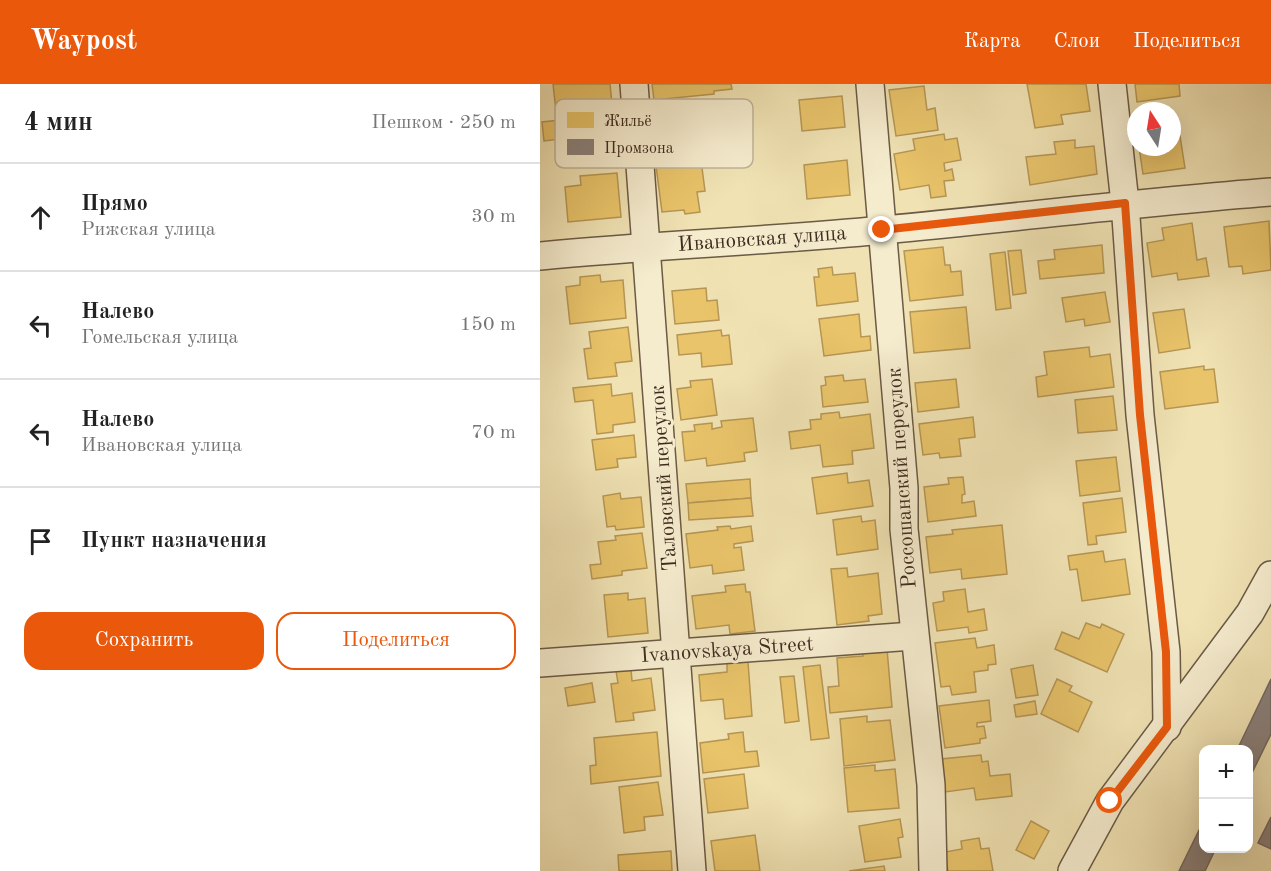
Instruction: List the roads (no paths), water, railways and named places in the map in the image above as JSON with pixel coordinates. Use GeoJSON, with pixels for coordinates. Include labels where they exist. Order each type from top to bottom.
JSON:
{"type":"FeatureCollection","features":[{"type":"Feature","properties":{"kind":"street","name":"Таловский переулок"},"geometry":{"type":"LineString","coordinates":[[634,84],[635,99]]}},
{"type":"Feature","properties":{"kind":"street","name":"Россошанский переулок"},"geometry":{"type":"LineString","coordinates":[[870,84],[904,488],[904,530],[913,636],[931,785],[933,871]]}},
{"type":"Feature","properties":{"kind":"street"},"geometry":{"type":"LineString","coordinates":[[1112,84],[1125,203],[1140,415],[1166,652],[1167,727]]}},
{"type":"Feature","properties":{"kind":"street","name":"Таловский переулок"},"geometry":{"type":"LineString","coordinates":[[640,168],[692,871]]}},
{"type":"Feature","properties":{"kind":"street","name":"Ивановская улица"},"geometry":{"type":"LineString","coordinates":[[540,256],[646,246],[882,230],[1125,203],[1271,192]]}},
{"type":"Feature","properties":{"kind":"street"},"geometry":{"type":"LineString","coordinates":[[1072,871],[1110,801],[1250,613],[1271,575]]}},
{"type":"Feature","properties":{"kind":"street","name":"Ivanovskaya Street"},"geometry":{"type":"LineString","coordinates":[[540,663],[913,636]]}}]}
